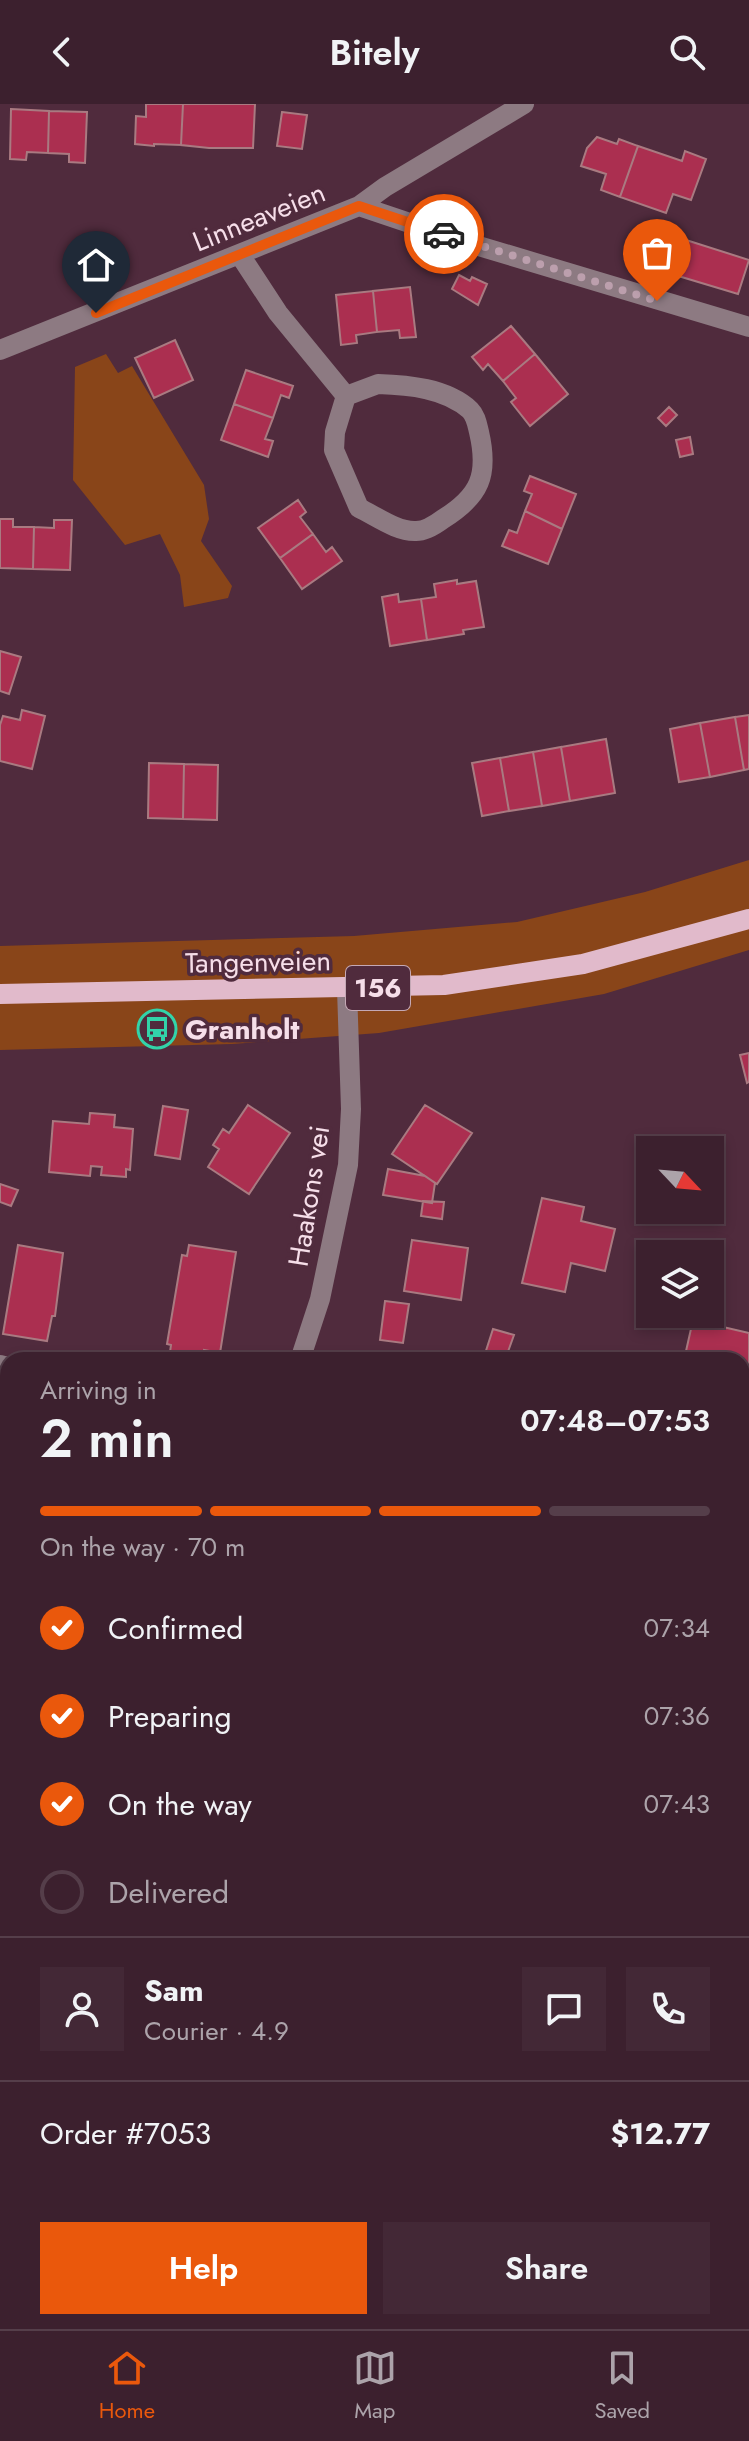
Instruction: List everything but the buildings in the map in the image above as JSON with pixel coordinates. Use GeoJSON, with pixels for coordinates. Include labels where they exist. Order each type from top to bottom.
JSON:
{"type":"FeatureCollection","features":[{"type":"Feature","properties":{"kind":"main road","name":"Tangenveien"},"geometry":{"type":"LineString","coordinates":[[0,994],[444,985],[583,964],[749,919]]}},
{"type":"Feature","properties":{"kind":"street","name":"Linneaveien"},"geometry":{"type":"LineString","coordinates":[[0,350],[359,206],[385,187],[524,104]]}},
{"type":"Feature","properties":{"kind":"street"},"geometry":{"type":"LineString","coordinates":[[359,206],[749,327]]}},
{"type":"Feature","properties":{"kind":"street"},"geometry":{"type":"LineString","coordinates":[[240,255],[278,313],[346,396]]}},
{"type":"Feature","properties":{"kind":"street"},"geometry":{"type":"LineString","coordinates":[[378,384],[411,385],[445,396],[470,409],[476,417],[485,457],[480,479],[466,504],[429,528],[414,532],[359,508],[334,450],[335,432],[346,396],[378,384]]}},
{"type":"Feature","properties":{"kind":"street","name":"Haakons vei"},"geometry":{"type":"LineString","coordinates":[[303,1352],[320,1299],[348,1165],[351,1109],[347,989]]}},
{"type":"Feature","properties":{"kind":"shaded area"},"geometry":{"type":"Polygon","coordinates":[[[106,354],[118,373],[132,366],[204,485],[209,519],[201,541],[232,586],[228,598],[184,607],[180,575],[160,534],[125,545],[73,480],[75,367],[106,354]]]}},
{"type":"Feature","properties":{"kind":"shaded area"},"geometry":{"type":"Polygon","coordinates":[[[749,860],[749,950],[604,994],[379,1033],[232,1044],[0,1050],[0,946],[354,936],[517,922],[645,892],[749,860]]]}},
{"type":"Feature","properties":{"kind":"way so far"},"geometry":{"type":"LineString","coordinates":[[444,234],[657,301]]}},
{"type":"Feature","properties":{"kind":"place","name":"Granholt"},"geometry":{"type":"Point","coordinates":[157,1029]}},
{"type":"Feature","properties":{"kind":"route"},"geometry":{"type":"LineString","coordinates":[[96,313],[359,206],[444,234]]}}]}
